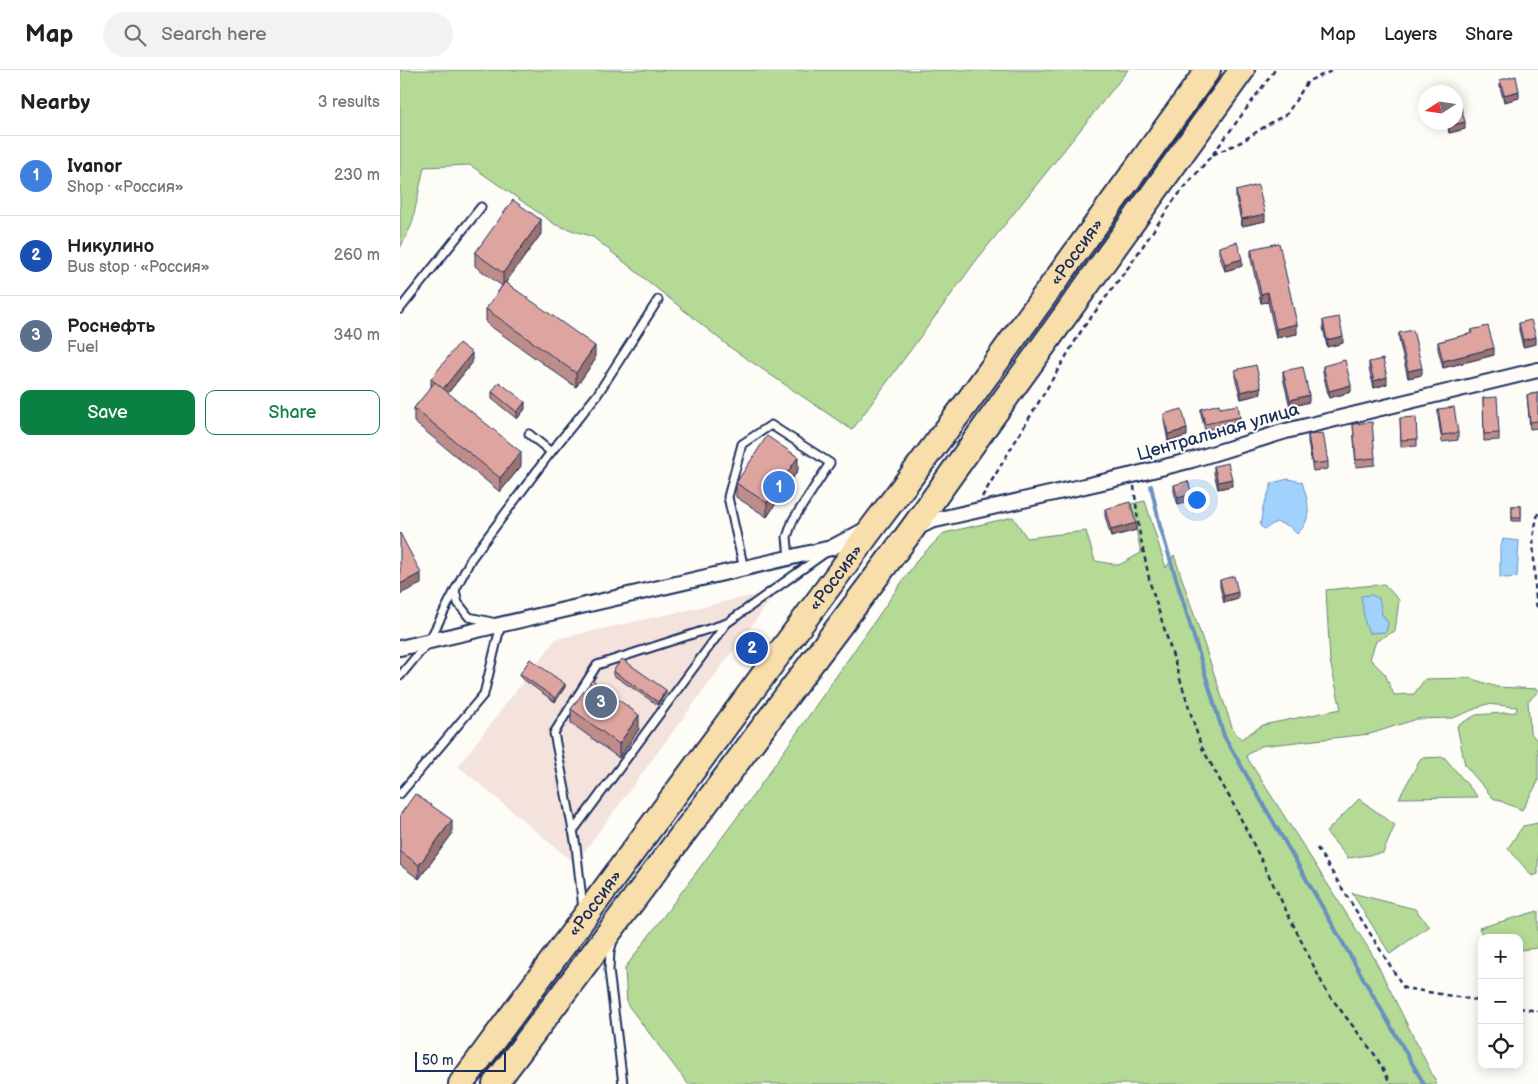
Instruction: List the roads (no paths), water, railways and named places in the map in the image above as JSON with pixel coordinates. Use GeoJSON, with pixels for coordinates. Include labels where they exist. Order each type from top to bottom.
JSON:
{"type":"FeatureCollection","features":[{"type":"Feature","properties":{"kind":"highway","name":"«Россия»"},"geometry":{"type":"LineString","coordinates":[[461,1084],[875,524],[966,404],[1208,70]]}},
{"type":"Feature","properties":{"kind":"highway","name":"«Россия»"},"geometry":{"type":"LineString","coordinates":[[495,1084],[910,532],[1242,70]]}},
{"type":"Feature","properties":{"kind":"street","name":"Центральная улица"},"geometry":{"type":"LineString","coordinates":[[910,532],[931,521],[1133,476],[1286,431],[1538,370]]}},
{"type":"Feature","properties":{"kind":"street"},"geometry":{"type":"LineString","coordinates":[[400,648],[831,548],[875,524]]}},
{"type":"Feature","properties":{"kind":"lane"},"geometry":{"type":"LineString","coordinates":[[400,309],[481,207]]}},
{"type":"Feature","properties":{"kind":"lane"},"geometry":{"type":"LineString","coordinates":[[400,676],[428,641],[471,559],[550,452],[598,395],[658,300]]}},
{"type":"Feature","properties":{"kind":"lane"},"geometry":{"type":"LineString","coordinates":[[744,569],[728,497],[742,444],[771,425],[830,463],[793,520],[787,537],[789,558]]}},
{"type":"Feature","properties":{"kind":"lane"},"geometry":{"type":"LineString","coordinates":[[529,434],[550,452]]}},
{"type":"Feature","properties":{"kind":"lane"},"geometry":{"type":"LineString","coordinates":[[573,830],[727,623],[831,548]]}},
{"type":"Feature","properties":{"kind":"lane"},"geometry":{"type":"LineString","coordinates":[[400,794],[484,694],[501,624],[469,617],[458,603],[455,590]]}},
{"type":"Feature","properties":{"kind":"lane"},"geometry":{"type":"LineString","coordinates":[[584,918],[576,846],[554,732],[597,664],[727,623]]}},
{"type":"Feature","properties":{"kind":"lane"},"geometry":{"type":"LineString","coordinates":[[619,919],[610,951],[609,970],[624,1084]]}},
{"type":"Feature","properties":{"kind":"water"},"geometry":{"type":"Polygon","coordinates":[[[1288,479],[1302,482],[1308,503],[1306,522],[1297,534],[1289,526],[1276,522],[1265,529],[1260,526],[1263,508],[1272,483],[1288,479]]]}},
{"type":"Feature","properties":{"kind":"water"},"geometry":{"type":"Polygon","coordinates":[[[1503,539],[1519,541],[1517,577],[1500,577],[1500,548],[1503,539]]]}},
{"type":"Feature","properties":{"kind":"water"},"geometry":{"type":"Polygon","coordinates":[[[1371,595],[1379,598],[1382,614],[1388,623],[1386,632],[1369,633],[1365,622],[1361,596],[1371,595]]]}},
{"type":"Feature","properties":{"kind":"waterway"},"geometry":{"type":"LineString","coordinates":[[1151,486],[1160,526],[1224,736],[1424,1084]]}},
{"type":"Feature","properties":{"kind":"place","name":"Ivanor"},"geometry":{"type":"Point","coordinates":[779,487]}},
{"type":"Feature","properties":{"kind":"place","name":"Никулино"},"geometry":{"type":"Point","coordinates":[752,648]}},
{"type":"Feature","properties":{"kind":"place","name":"Роснефть"},"geometry":{"type":"Point","coordinates":[601,702]}}]}
